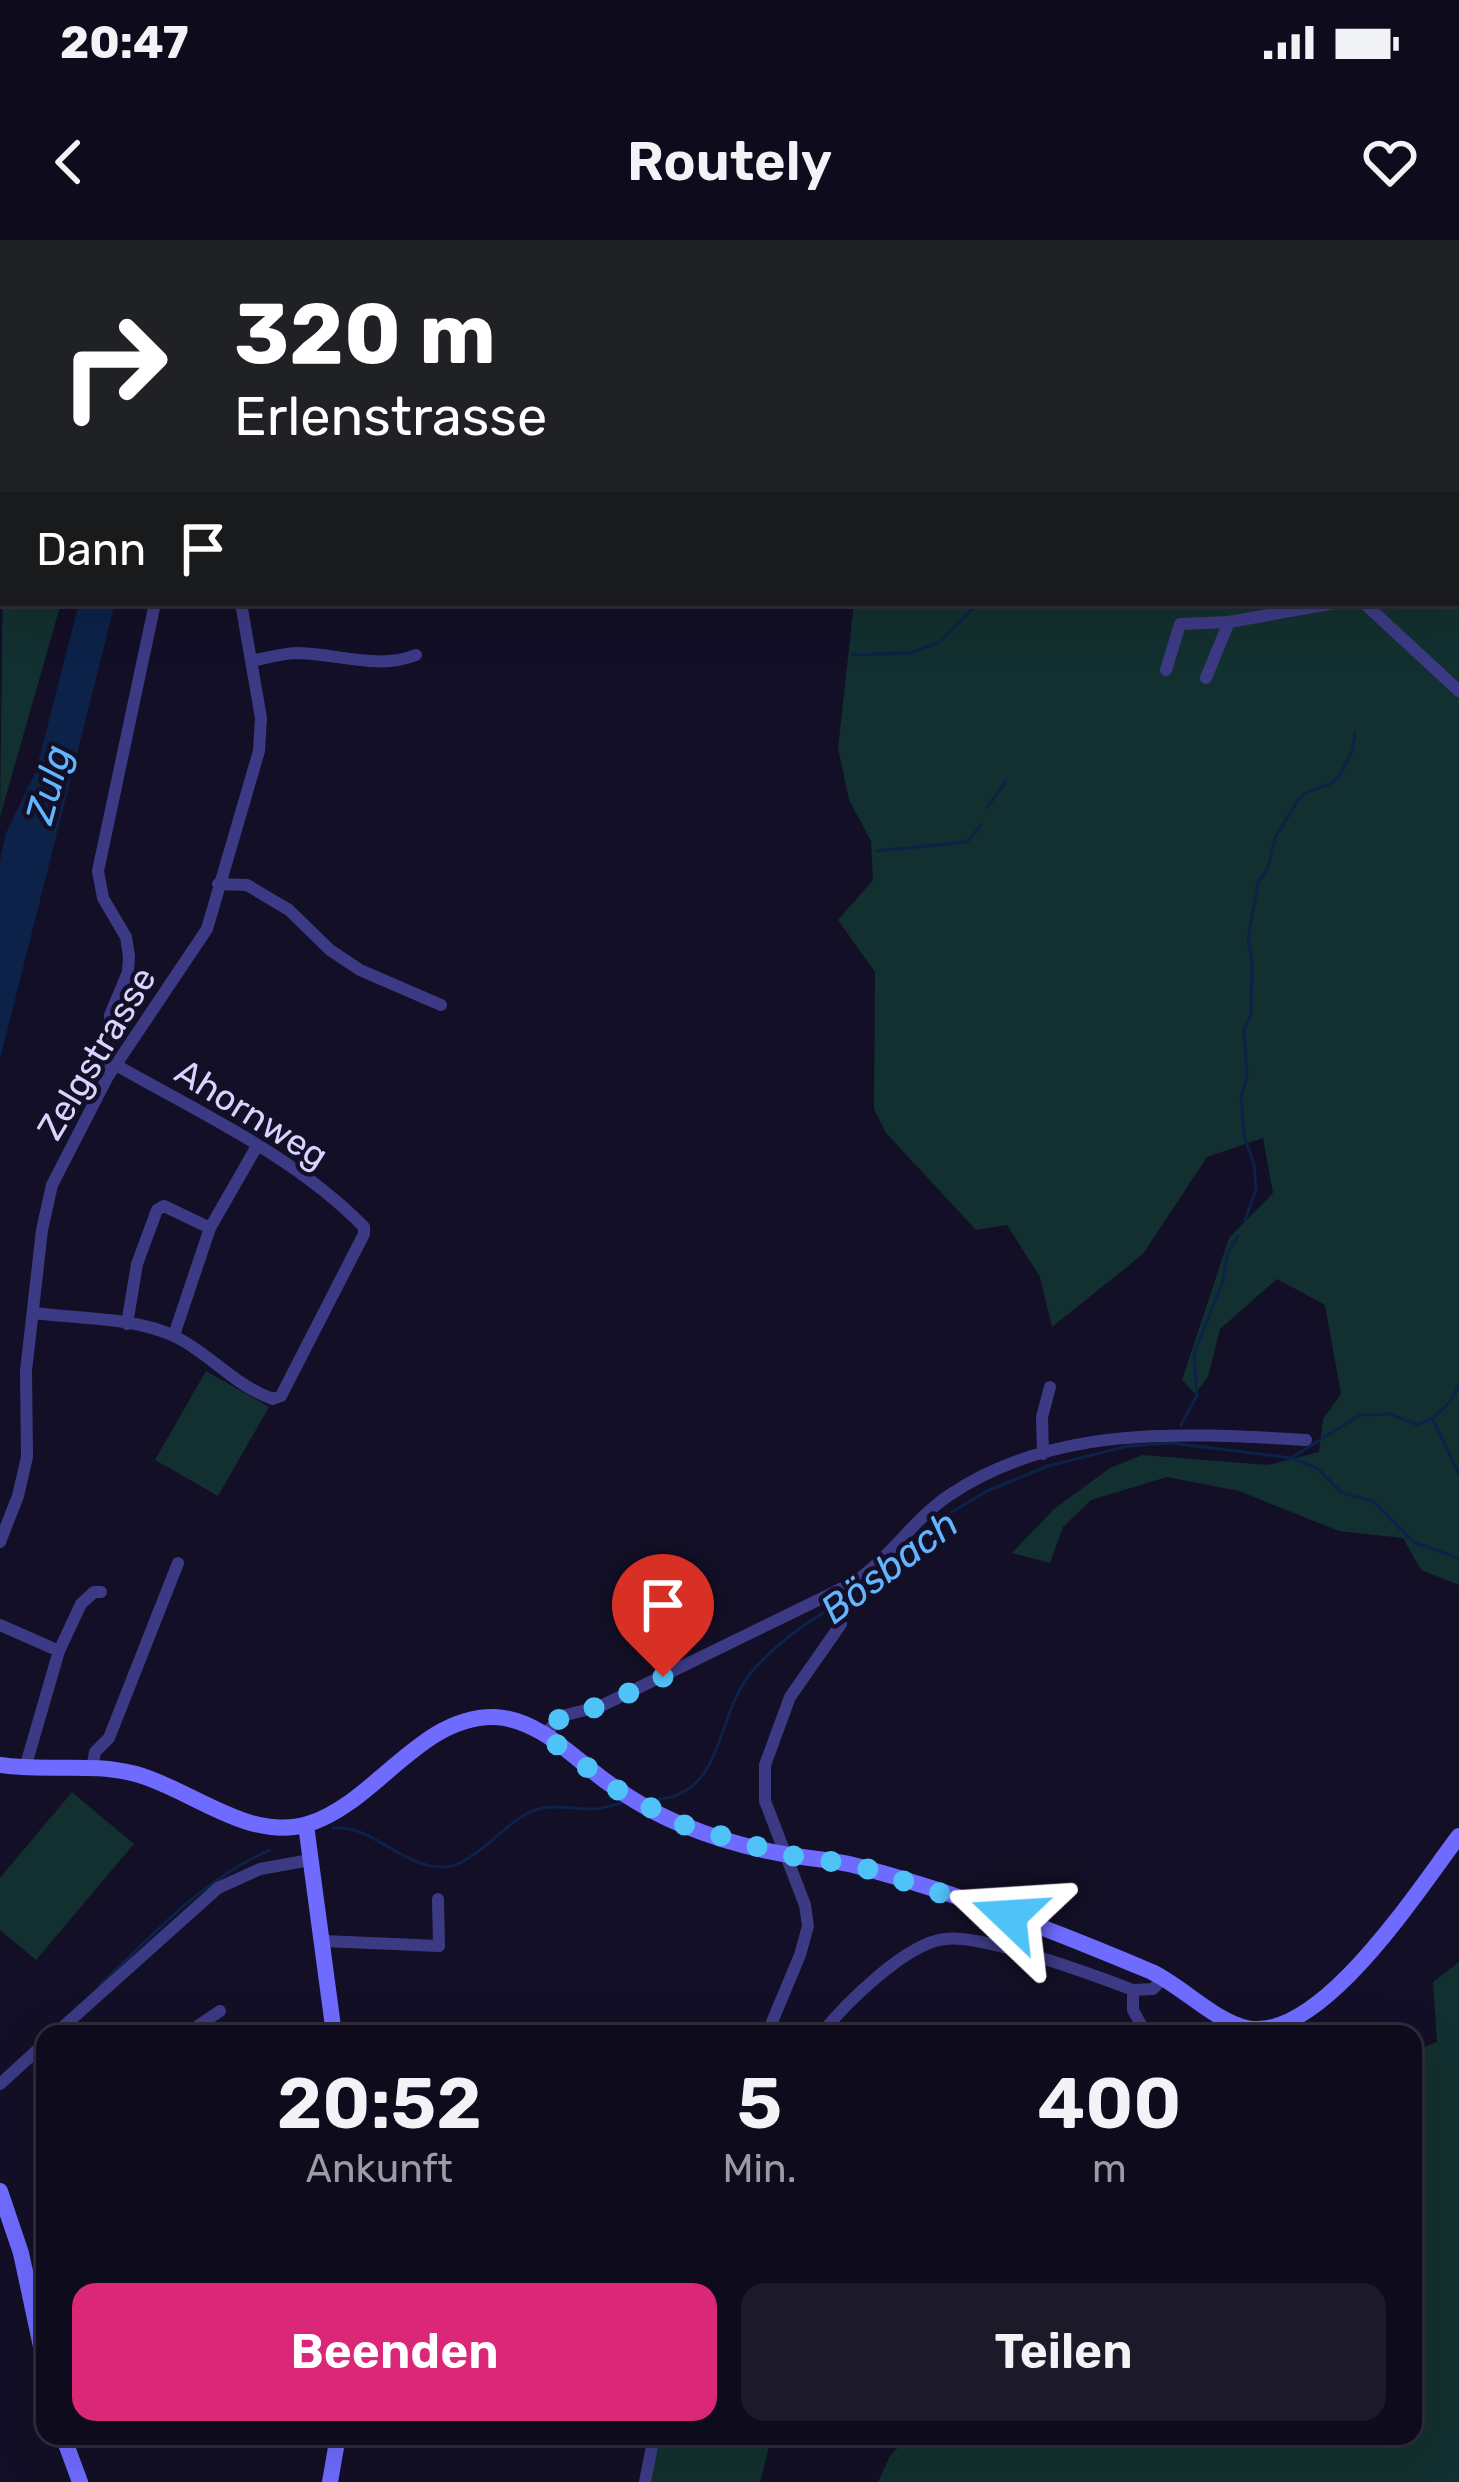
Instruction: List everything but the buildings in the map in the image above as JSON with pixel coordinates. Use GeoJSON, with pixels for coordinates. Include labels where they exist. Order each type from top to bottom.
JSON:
{"type":"FeatureCollection","features":[{"type":"Feature","properties":{"kind":"street"},"geometry":{"type":"LineString","coordinates":[[106,1078],[110,1015],[128,972],[129,956],[126,937],[103,898],[98,871],[154,606]]}},
{"type":"Feature","properties":{"kind":"street","name":"Zelgstrasse"},"geometry":{"type":"LineString","coordinates":[[0,1542],[27,1457],[26,1371],[42,1230],[52,1185],[106,1078],[207,929],[259,751],[261,718],[241,606]]}},
{"type":"Feature","properties":{"kind":"street"},"geometry":{"type":"LineString","coordinates":[[1166,670],[1180,624],[1229,622],[1318,606]]}},
{"type":"Feature","properties":{"kind":"street"},"geometry":{"type":"LineString","coordinates":[[1367,606],[1459,691]]}},
{"type":"Feature","properties":{"kind":"street"},"geometry":{"type":"LineString","coordinates":[[1206,678],[1229,622]]}},
{"type":"Feature","properties":{"kind":"street"},"geometry":{"type":"LineString","coordinates":[[250,662],[292,653],[380,663],[416,655]]}},
{"type":"Feature","properties":{"kind":"street"},"geometry":{"type":"LineString","coordinates":[[218,884],[247,885],[289,910],[330,950],[360,970],[441,1005]]}},
{"type":"Feature","properties":{"kind":"street","name":"Ahornweg"},"geometry":{"type":"LineString","coordinates":[[116,1065],[256,1146],[364,1227],[281,1396],[273,1399],[256,1391],[174,1336]]}},
{"type":"Feature","properties":{"kind":"street"},"geometry":{"type":"LineString","coordinates":[[34,1313],[127,1324],[174,1336],[210,1228],[256,1146]]}},
{"type":"Feature","properties":{"kind":"street"},"geometry":{"type":"LineString","coordinates":[[127,1324],[137,1264],[157,1210],[164,1206],[210,1228]]}},
{"type":"Feature","properties":{"kind":"street"},"geometry":{"type":"LineString","coordinates":[[1043,1454],[1042,1418],[1050,1387]]}},
{"type":"Feature","properties":{"kind":"street"},"geometry":{"type":"LineString","coordinates":[[544,1735],[562,1716],[601,1706],[834,1604],[928,1511],[955,1491],[1043,1454],[1144,1435],[1306,1440]]}},
{"type":"Feature","properties":{"kind":"street"},"geometry":{"type":"LineString","coordinates":[[0,1492],[18,1496]]}},
{"type":"Feature","properties":{"kind":"street"},"geometry":{"type":"LineString","coordinates":[[92,1768],[95,1752],[109,1738],[178,1562]]}},
{"type":"Feature","properties":{"kind":"street"},"geometry":{"type":"LineString","coordinates":[[25,1768],[59,1652],[81,1604],[94,1592],[101,1592]]}},
{"type":"Feature","properties":{"kind":"street"},"geometry":{"type":"LineString","coordinates":[[771,2025],[808,1926],[805,1906],[764,1801],[764,1765],[790,1697],[839,1628],[834,1604]]}},
{"type":"Feature","properties":{"kind":"street"},"geometry":{"type":"LineString","coordinates":[[0,1625],[59,1652]]}},
{"type":"Feature","properties":{"kind":"street"},"geometry":{"type":"LineString","coordinates":[[0,1765],[127,1772],[243,1820],[306,1825],[332,1814],[456,1725],[486,1718],[510,1719],[544,1735],[616,1789],[705,1834],[786,1855],[856,1865],[945,1892],[1164,1978],[1236,2025]]}},
{"type":"Feature","properties":{"kind":"street"},"geometry":{"type":"LineString","coordinates":[[306,1825],[333,2025]]}},
{"type":"Feature","properties":{"kind":"street"},"geometry":{"type":"LineString","coordinates":[[1278,2025],[1295,2020],[1326,1996],[1362,1959],[1459,1836]]}},
{"type":"Feature","properties":{"kind":"street"},"geometry":{"type":"LineString","coordinates":[[65,2025],[218,1888],[260,1869],[310,1860]]}},
{"type":"Feature","properties":{"kind":"street"},"geometry":{"type":"LineString","coordinates":[[324,1941],[439,1946],[438,1899]]}},
{"type":"Feature","properties":{"kind":"street"},"geometry":{"type":"LineString","coordinates":[[831,2025],[903,1958],[938,1940],[971,1941],[1133,1990],[1153,1989],[1164,1978]]}},
{"type":"Feature","properties":{"kind":"street"},"geometry":{"type":"LineString","coordinates":[[1133,1990],[1133,2010],[1141,2025]]}},
{"type":"Feature","properties":{"kind":"street"},"geometry":{"type":"LineString","coordinates":[[199,2025],[220,2011]]}},
{"type":"Feature","properties":{"kind":"street"},"geometry":{"type":"LineString","coordinates":[[0,2084],[36,2051]]}},
{"type":"Feature","properties":{"kind":"street"},"geometry":{"type":"LineString","coordinates":[[0,2191],[36,2311]]}},
{"type":"Feature","properties":{"kind":"street"},"geometry":{"type":"LineString","coordinates":[[66,2445],[80,2482]]}},
{"type":"Feature","properties":{"kind":"street"},"geometry":{"type":"LineString","coordinates":[[330,2482],[336,2445]]}},
{"type":"Feature","properties":{"kind":"street"},"geometry":{"type":"LineString","coordinates":[[645,2482],[652,2445]]}},
{"type":"Feature","properties":{"kind":"green space"},"geometry":{"type":"Polygon","coordinates":[[[3,606],[60,606],[0,817],[3,606]]]}},
{"type":"Feature","properties":{"kind":"green space"},"geometry":{"type":"Polygon","coordinates":[[[854,606],[1459,606],[1459,1585],[1421,1570],[1403,1538],[1339,1531],[1239,1491],[1167,1477],[1091,1500],[1063,1527],[1050,1563],[1012,1553],[1054,1509],[1110,1468],[1142,1455],[1268,1465],[1319,1452],[1323,1419],[1341,1394],[1325,1305],[1277,1279],[1220,1329],[1208,1377],[1195,1394],[1182,1380],[1229,1238],[1273,1193],[1263,1138],[1207,1157],[1143,1254],[1052,1327],[1040,1277],[1007,1225],[976,1230],[886,1133],[874,1109],[875,972],[838,920],[873,880],[871,841],[849,800],[838,748],[854,606]]]}},
{"type":"Feature","properties":{"kind":"green space"},"geometry":{"type":"Polygon","coordinates":[[[206,1371],[269,1407],[218,1496],[155,1460],[206,1371]]]}},
{"type":"Feature","properties":{"kind":"green space"},"geometry":{"type":"Polygon","coordinates":[[[72,1792],[134,1844],[36,1960],[0,1930],[0,1878],[72,1792]]]}},
{"type":"Feature","properties":{"kind":"green space"},"geometry":{"type":"Polygon","coordinates":[[[1459,1962],[1459,2482],[878,2482],[900,2445],[1422,2445],[1422,2048],[1437,2042],[1433,1982],[1459,1962]]]}},
{"type":"Feature","properties":{"kind":"green space"},"geometry":{"type":"Polygon","coordinates":[[[656,2445],[770,2445],[760,2482],[649,2482],[656,2445]]]}},
{"type":"Feature","properties":{"kind":"water","name":"Zulg"},"geometry":{"type":"Polygon","coordinates":[[[78,606],[114,606],[0,1059],[0,861],[6,833],[36,771],[78,606]]]}},
{"type":"Feature","properties":{"kind":"waterway"},"geometry":{"type":"LineString","coordinates":[[853,655],[910,653],[939,642],[976,606]]}},
{"type":"Feature","properties":{"kind":"waterway"},"geometry":{"type":"LineString","coordinates":[[1245,1220],[1256,1190],[1241,1097],[1247,1077],[1244,1030],[1251,1014],[1248,939],[1258,883],[1268,868],[1275,838],[1298,800],[1340,775],[1355,733]]}},
{"type":"Feature","properties":{"kind":"waterway"},"geometry":{"type":"LineString","coordinates":[[987,808],[1006,781]]}},
{"type":"Feature","properties":{"kind":"waterway"},"geometry":{"type":"LineString","coordinates":[[877,851],[967,842],[981,825]]}},
{"type":"Feature","properties":{"kind":"waterway"},"geometry":{"type":"LineString","coordinates":[[1181,1425],[1197,1395],[1194,1354],[1223,1281],[1228,1252],[1238,1236]]}},
{"type":"Feature","properties":{"kind":"waterway"},"geometry":{"type":"LineString","coordinates":[[1291,1458],[1360,1415],[1390,1414],[1418,1425],[1443,1410],[1459,1385]]}},
{"type":"Feature","properties":{"kind":"waterway"},"geometry":{"type":"LineString","coordinates":[[1432,1418],[1459,1474]]}},
{"type":"Feature","properties":{"kind":"waterway","name":"Bösbach"},"geometry":{"type":"LineString","coordinates":[[841,1604],[881,1577],[942,1518],[987,1491],[1048,1466],[1128,1446],[1172,1443],[1291,1458],[1317,1468],[1342,1493],[1373,1501],[1413,1542],[1459,1558]]}},
{"type":"Feature","properties":{"kind":"waterway","name":"Bösbach"},"geometry":{"type":"LineString","coordinates":[[652,1800],[676,1796],[693,1785],[706,1771],[750,1674],[788,1637],[832,1608]]}},
{"type":"Feature","properties":{"kind":"waterway","name":"Bösbach"},"geometry":{"type":"LineString","coordinates":[[333,1828],[361,1833],[415,1861],[445,1867],[466,1860],[538,1809],[595,1809],[622,1803]]}},
{"type":"Feature","properties":{"kind":"waterway","name":"Bösbach"},"geometry":{"type":"LineString","coordinates":[[99,1986],[200,1893],[270,1850]]}},
{"type":"Feature","properties":{"kind":"route"},"geometry":{"type":"LineString","coordinates":[[663,1677],[601,1706],[562,1716],[544,1735],[616,1789],[705,1834],[786,1855],[856,1865],[1009,1916]]}}]}
